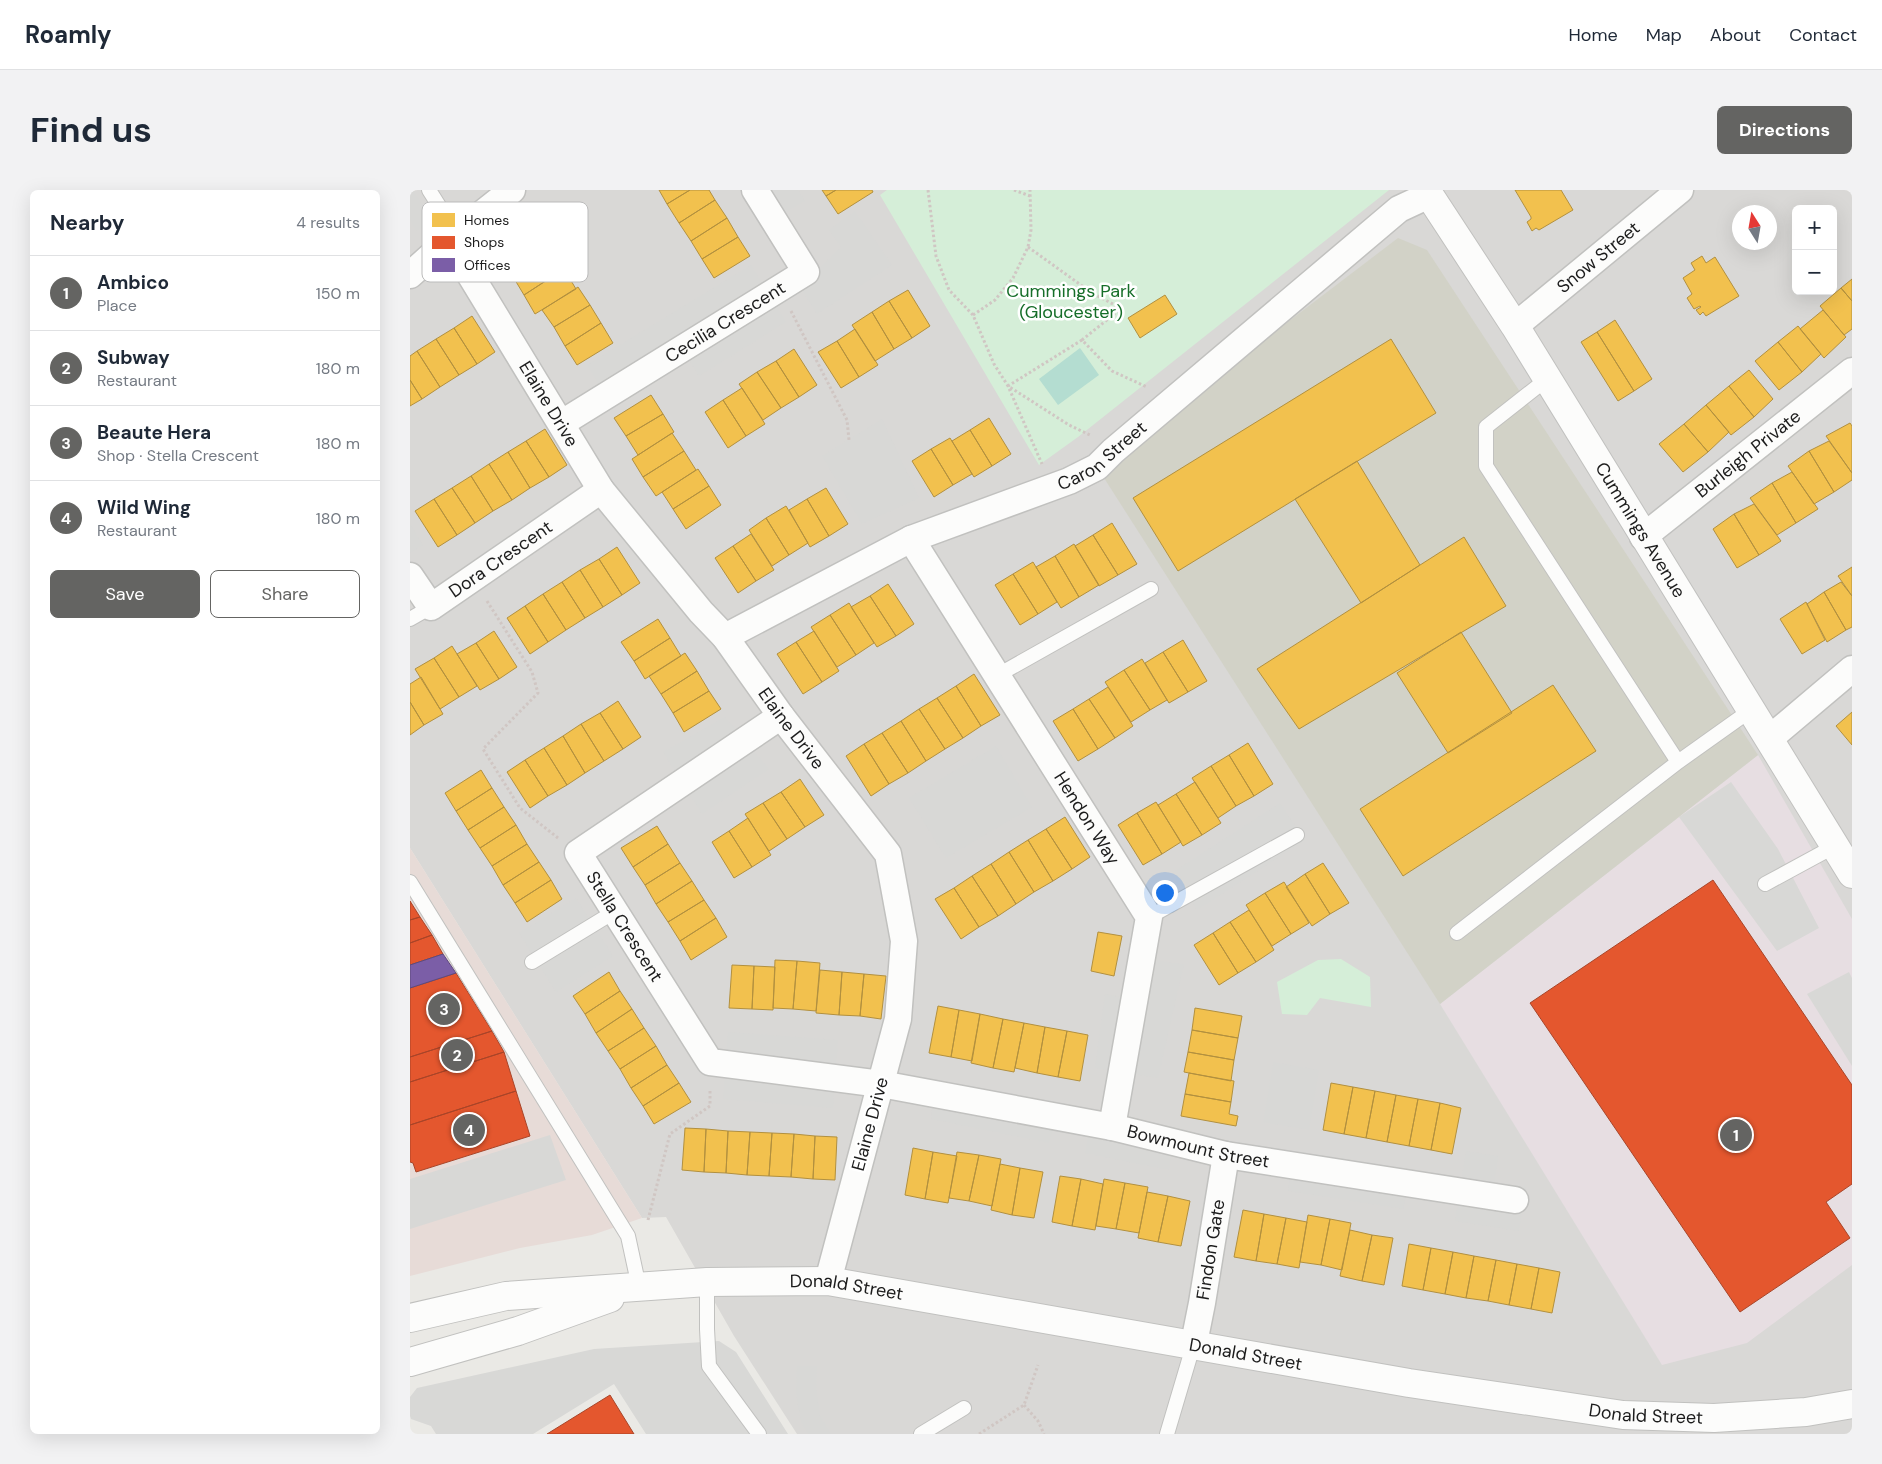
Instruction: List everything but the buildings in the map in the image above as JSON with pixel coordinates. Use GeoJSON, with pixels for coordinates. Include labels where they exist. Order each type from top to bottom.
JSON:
{"type":"FeatureCollection","features":[{"type":"Feature","properties":{"kind":"street"},"geometry":{"type":"LineString","coordinates":[[497,202],[512,190]]}},
{"type":"Feature","properties":{"kind":"street","name":"Cecilia Crescent"},"geometry":{"type":"LineString","coordinates":[[562,424],[780,290],[806,272],[755,190]]}},
{"type":"Feature","properties":{"kind":"street","name":"Snow Street"},"geometry":{"type":"LineString","coordinates":[[1515,326],[1680,190]]}},
{"type":"Feature","properties":{"kind":"street","name":"Cummings Avenue"},"geometry":{"type":"LineString","coordinates":[[1428,193],[1515,326],[1852,874]]}},
{"type":"Feature","properties":{"kind":"street","name":"Caron Street"},"geometry":{"type":"LineString","coordinates":[[725,636],[911,539],[1069,480],[1097,467],[1113,451],[1399,209],[1428,193]]}},
{"type":"Feature","properties":{"kind":"street"},"geometry":{"type":"LineString","coordinates":[[410,275],[422,264]]}},
{"type":"Feature","properties":{"kind":"street","name":"Elaine Drive"},"geometry":{"type":"LineString","coordinates":[[475,282],[601,490],[701,612],[725,636],[781,716],[888,854],[904,941],[898,1019],[828,1281]]}},
{"type":"Feature","properties":{"kind":"street","name":"Burleigh Private"},"geometry":{"type":"LineString","coordinates":[[1644,537],[1852,371]]}},
{"type":"Feature","properties":{"kind":"street","name":"Dora Crescent"},"geometry":{"type":"LineString","coordinates":[[410,576],[420,613],[601,490]]}},
{"type":"Feature","properties":{"kind":"street","name":"Hendon Way"},"geometry":{"type":"LineString","coordinates":[[911,539],[1149,917]]}},
{"type":"Feature","properties":{"kind":"street"},"geometry":{"type":"LineString","coordinates":[[1769,739],[1852,669]]}},
{"type":"Feature","properties":{"kind":"street","name":"Stella Crescent"},"geometry":{"type":"LineString","coordinates":[[710,1062],[578,853],[781,716]]}},
{"type":"Feature","properties":{"kind":"street"},"geometry":{"type":"LineString","coordinates":[[1112,1127],[1149,917]]}},
{"type":"Feature","properties":{"kind":"street"},"geometry":{"type":"LineString","coordinates":[[710,1062],[882,1084]]}},
{"type":"Feature","properties":{"kind":"street","name":"Bowmount Street"},"geometry":{"type":"LineString","coordinates":[[882,1084],[1112,1127],[1226,1155],[1515,1200]]}},
{"type":"Feature","properties":{"kind":"street","name":"Findon Gate"},"geometry":{"type":"LineString","coordinates":[[1194,1344],[1226,1155]]}},
{"type":"Feature","properties":{"kind":"street","name":"Donald Street"},"geometry":{"type":"LineString","coordinates":[[410,1318],[506,1296],[707,1282],[828,1281],[1409,1383],[1624,1415],[1714,1418],[1806,1412],[1852,1404]]}},
{"type":"Feature","properties":{"kind":"street","name":"Donald Street"},"geometry":{"type":"LineString","coordinates":[[410,1362],[518,1331],[639,1287]]}},
{"type":"Feature","properties":{"kind":"lane"},"geometry":{"type":"LineString","coordinates":[[429,190],[437,202]]}},
{"type":"Feature","properties":{"kind":"lane"},"geometry":{"type":"LineString","coordinates":[[1547,379],[1486,427],[1486,466],[1678,762]]}},
{"type":"Feature","properties":{"kind":"lane"},"geometry":{"type":"LineString","coordinates":[[998,675],[1151,589]]}},
{"type":"Feature","properties":{"kind":"lane"},"geometry":{"type":"LineString","coordinates":[[1457,933],[1678,762],[1752,710]]}},
{"type":"Feature","properties":{"kind":"lane"},"geometry":{"type":"LineString","coordinates":[[1149,917],[1297,834]]}},
{"type":"Feature","properties":{"kind":"lane"},"geometry":{"type":"LineString","coordinates":[[1765,884],[1835,846]]}},
{"type":"Feature","properties":{"kind":"lane"},"geometry":{"type":"LineString","coordinates":[[410,882],[628,1236],[639,1287]]}},
{"type":"Feature","properties":{"kind":"lane"},"geometry":{"type":"LineString","coordinates":[[532,962],[614,912]]}},
{"type":"Feature","properties":{"kind":"lane"},"geometry":{"type":"LineString","coordinates":[[707,1282],[706,1328],[709,1366],[759,1434]]}},
{"type":"Feature","properties":{"kind":"lane"},"geometry":{"type":"LineString","coordinates":[[1167,1434],[1194,1344]]}},
{"type":"Feature","properties":{"kind":"lane"},"geometry":{"type":"LineString","coordinates":[[921,1434],[964,1408]]}},
{"type":"Feature","properties":{"kind":"path"},"geometry":{"type":"LineString","coordinates":[[928,190],[936,256],[949,290],[973,316],[994,364],[1008,386],[1042,466]]}},
{"type":"Feature","properties":{"kind":"path"},"geometry":{"type":"LineString","coordinates":[[1014,190],[1030,197]]}},
{"type":"Feature","properties":{"kind":"path"},"geometry":{"type":"LineString","coordinates":[[973,316],[996,300],[1013,278],[1028,247],[1032,230],[1030,190]]}},
{"type":"Feature","properties":{"kind":"path"},"geometry":{"type":"LineString","coordinates":[[1008,386],[1082,340],[1118,311],[1113,304],[1092,293],[1028,247]]}},
{"type":"Feature","properties":{"kind":"path"},"geometry":{"type":"LineString","coordinates":[[780,290],[847,420],[849,440]]}},
{"type":"Feature","properties":{"kind":"path"},"geometry":{"type":"LineString","coordinates":[[1082,340],[1112,371],[1175,399]]}},
{"type":"Feature","properties":{"kind":"path"},"geometry":{"type":"LineString","coordinates":[[1008,386],[1070,425],[1100,440],[1113,451]]}},
{"type":"Feature","properties":{"kind":"path"},"geometry":{"type":"LineString","coordinates":[[473,578],[532,672],[538,693],[483,749],[520,808],[578,853]]}},
{"type":"Feature","properties":{"kind":"path"},"geometry":{"type":"LineString","coordinates":[[648,1220],[670,1134],[710,1106],[710,1062]]}},
{"type":"Feature","properties":{"kind":"path"},"geometry":{"type":"LineString","coordinates":[[979,1434],[1024,1405],[1038,1365]]}},
{"type":"Feature","properties":{"kind":"path"},"geometry":{"type":"LineString","coordinates":[[1024,1405],[1038,1420],[1044,1434]]}},
{"type":"Feature","properties":{"kind":"shaded area"},"geometry":{"type":"Polygon","coordinates":[[[410,190],[1852,190],[1852,1434],[797,1434],[734,1336],[666,1217],[642,1218],[410,848],[410,190]]]}},
{"type":"Feature","properties":{"kind":"shaded area"},"geometry":{"type":"Polygon","coordinates":[[[410,190],[413,190],[422,204],[422,227],[416,231],[410,221],[410,190]]]}},
{"type":"Feature","properties":{"kind":"shaded area"},"geometry":{"type":"Polygon","coordinates":[[[743,190],[798,190],[805,201],[765,224],[743,190]]]}},
{"type":"Feature","properties":{"kind":"shaded area"},"geometry":{"type":"Polygon","coordinates":[[[855,211],[892,265],[817,314],[800,287],[841,247],[829,230],[855,211]]]}},
{"type":"Feature","properties":{"kind":"shaded area"},"geometry":{"type":"Polygon","coordinates":[[[1398,238],[1427,250],[1758,755],[1440,1004],[1097,467],[1398,238]]]}},
{"type":"Feature","properties":{"kind":"shaded area"},"geometry":{"type":"Polygon","coordinates":[[[751,265],[786,322],[699,376],[687,357],[611,404],[587,365],[751,265]]]}},
{"type":"Feature","properties":{"kind":"shaded area"},"geometry":{"type":"Polygon","coordinates":[[[882,419],[919,498],[862,524],[822,456],[882,419]]]}},
{"type":"Feature","properties":{"kind":"shaded area"},"geometry":{"type":"Polygon","coordinates":[[[410,524],[423,545],[410,553],[410,524]]]}},
{"type":"Feature","properties":{"kind":"shaded area"},"geometry":{"type":"Polygon","coordinates":[[[725,717],[769,769],[702,814],[663,752],[725,717]]]}},
{"type":"Feature","properties":{"kind":"shaded area"},"geometry":{"type":"Polygon","coordinates":[[[996,746],[1032,807],[946,858],[909,798],[996,746]]]}},
{"type":"Feature","properties":{"kind":"shaded area"},"geometry":{"type":"Polygon","coordinates":[[[1758,755],[1852,919],[1852,1265],[1747,1343],[1662,1365],[1440,1004],[1758,755]]]}},
{"type":"Feature","properties":{"kind":"shaded area"},"geometry":{"type":"Polygon","coordinates":[[[1731,782],[1778,849],[1819,928],[1777,951],[1679,817],[1731,782]]]}},
{"type":"Feature","properties":{"kind":"shaded area"},"geometry":{"type":"Polygon","coordinates":[[[1280,803],[1305,840],[1197,910],[1173,872],[1280,803]]]}},
{"type":"Feature","properties":{"kind":"shaded area"},"geometry":{"type":"Polygon","coordinates":[[[410,848],[642,1218],[592,1235],[520,1248],[410,1276],[410,848]]]}},
{"type":"Feature","properties":{"kind":"shaded area"},"geometry":{"type":"Polygon","coordinates":[[[576,898],[613,956],[556,992],[519,933],[576,898]]]}},
{"type":"Feature","properties":{"kind":"shaded area"},"geometry":{"type":"Polygon","coordinates":[[[1137,958],[1184,964],[1158,1078],[1095,1068],[1105,994],[1126,998],[1137,958]]]}},
{"type":"Feature","properties":{"kind":"shaded area"},"geometry":{"type":"Polygon","coordinates":[[[1849,972],[1852,978],[1852,1066],[1807,994],[1849,972]]]}},
{"type":"Feature","properties":{"kind":"shaded area"},"geometry":{"type":"Polygon","coordinates":[[[728,1032],[838,1040],[833,1108],[723,1099],[728,1032]]]}},
{"type":"Feature","properties":{"kind":"shaded area"},"geometry":{"type":"Polygon","coordinates":[[[1273,1062],[1319,1070],[1309,1130],[1263,1122],[1273,1062]]]}},
{"type":"Feature","properties":{"kind":"shaded area"},"geometry":{"type":"Polygon","coordinates":[[[933,1099],[1054,1124],[1049,1143],[931,1119],[933,1099]]]}},
{"type":"Feature","properties":{"kind":"shaded area"},"geometry":{"type":"Polygon","coordinates":[[[1089,1131],[1173,1148],[1169,1170],[1085,1153],[1089,1131]]]}},
{"type":"Feature","properties":{"kind":"shaded area"},"geometry":{"type":"Polygon","coordinates":[[[550,1135],[566,1180],[410,1229],[410,1179],[550,1135]]]}},
{"type":"Feature","properties":{"kind":"shaded area"},"geometry":{"type":"Polygon","coordinates":[[[1466,1151],[1498,1156],[1494,1182],[1526,1187],[1519,1231],[1455,1221],[1466,1151]]]}},
{"type":"Feature","properties":{"kind":"shaded area"},"geometry":{"type":"Polygon","coordinates":[[[1291,1171],[1407,1189],[1403,1209],[1288,1191],[1291,1171]]]}},
{"type":"Feature","properties":{"kind":"shaded area"},"geometry":{"type":"Polygon","coordinates":[[[719,1341],[736,1352],[788,1434],[646,1434],[614,1384],[533,1434],[436,1434],[431,1426],[411,1419],[410,1416],[410,1397],[417,1388],[594,1349],[719,1341]]]}},
{"type":"Feature","properties":{"kind":"shaded area"},"geometry":{"type":"Polygon","coordinates":[[[797,1366],[817,1366],[816,1390],[820,1416],[831,1434],[808,1434],[801,1422],[796,1393],[797,1366]]]}},
{"type":"Feature","properties":{"kind":"green space","name":"Cummings Park (Gloucester)"},"geometry":{"type":"Polygon","coordinates":[[[887,190],[1389,190],[1078,437],[1039,465],[880,195],[887,190]]]}},
{"type":"Feature","properties":{"kind":"green space"},"geometry":{"type":"Polygon","coordinates":[[[1080,348],[1099,375],[1058,405],[1039,379],[1080,348]]]}},
{"type":"Feature","properties":{"kind":"green space"},"geometry":{"type":"Polygon","coordinates":[[[1341,959],[1370,977],[1371,1007],[1320,998],[1307,1015],[1282,1014],[1277,982],[1318,960],[1341,959]]]}},
{"type":"Feature","properties":{"kind":"place","name":"Beaute Hera"},"geometry":{"type":"Point","coordinates":[444,1009]}},
{"type":"Feature","properties":{"kind":"place","name":"Subway"},"geometry":{"type":"Point","coordinates":[457,1055]}},
{"type":"Feature","properties":{"kind":"place","name":"Wild Wing"},"geometry":{"type":"Point","coordinates":[469,1130]}},
{"type":"Feature","properties":{"kind":"place","name":"Ambico"},"geometry":{"type":"Point","coordinates":[1736,1135]}}]}
